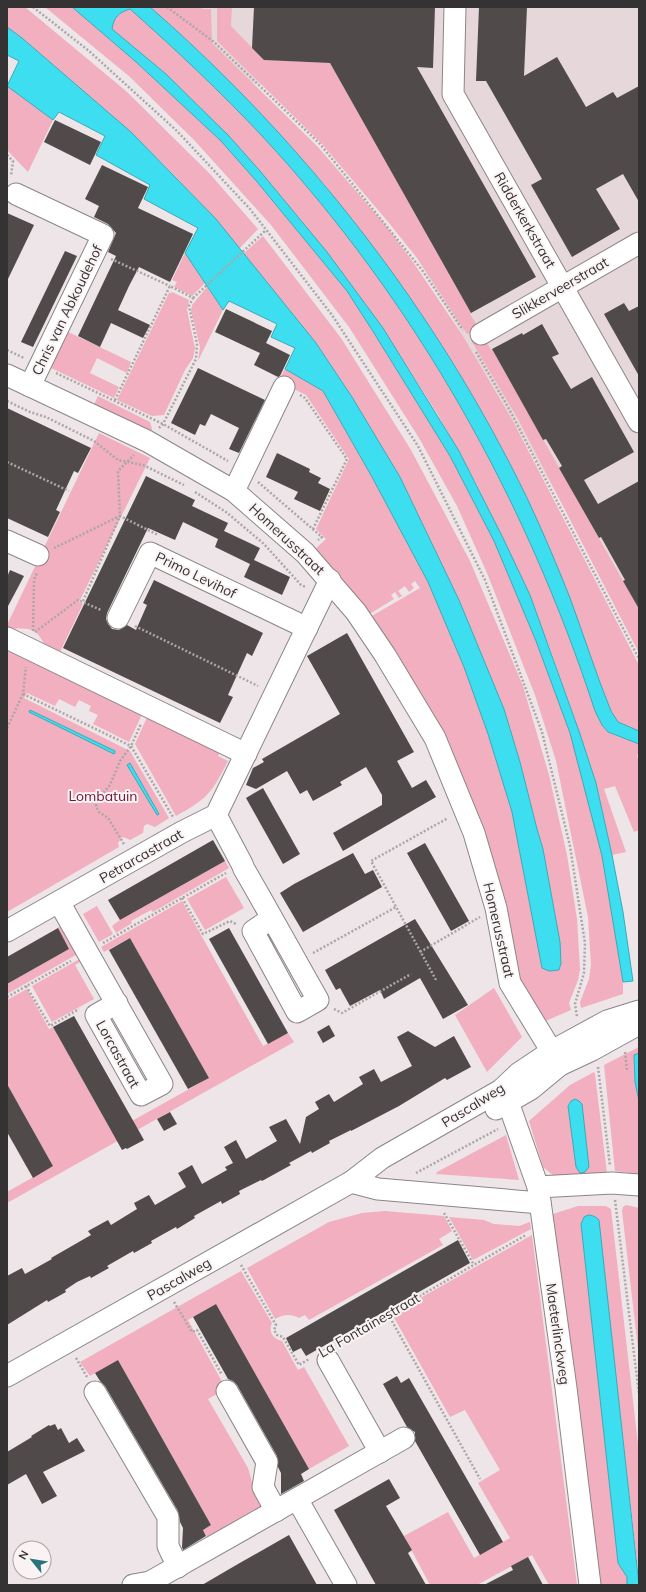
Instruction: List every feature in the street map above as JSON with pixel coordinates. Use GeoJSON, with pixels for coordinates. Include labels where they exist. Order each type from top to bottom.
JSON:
{"type":"FeatureCollection","features":[{"type":"Feature","properties":{"kind":"street","name":"Ridderkerkstraat"},"geometry":{"type":"LineString","coordinates":[[455,7],[453,94],[639,422]]}},
{"type":"Feature","properties":{"kind":"street","name":"Chris van Abkoudehof"},"geometry":{"type":"LineString","coordinates":[[16,194],[103,235],[30,386]]}},
{"type":"Feature","properties":{"kind":"street","name":"Slikkerveerstraat"},"geometry":{"type":"LineString","coordinates":[[475,337],[639,243]]}},
{"type":"Feature","properties":{"kind":"street","name":"Homerusstraat"},"geometry":{"type":"LineString","coordinates":[[7,375],[147,441],[234,491],[305,553],[326,587],[356,612],[385,654],[435,738],[474,833],[496,908],[510,983],[556,1058]]}},
{"type":"Feature","properties":{"kind":"street"},"geometry":{"type":"LineString","coordinates":[[234,491],[284,387]]}},
{"type":"Feature","properties":{"kind":"street"},"geometry":{"type":"LineString","coordinates":[[7,541],[42,557]]}},
{"type":"Feature","properties":{"kind":"street","name":"Primo Levihof"},"geometry":{"type":"LineString","coordinates":[[118,618],[150,553],[306,628]]}},
{"type":"Feature","properties":{"kind":"street"},"geometry":{"type":"LineString","coordinates":[[272,918],[253,931],[297,1012],[318,1000],[216,815],[326,587]]}},
{"type":"Feature","properties":{"kind":"street"},"geometry":{"type":"LineString","coordinates":[[7,638],[246,754]]}},
{"type":"Feature","properties":{"kind":"street","name":"Petrarcastraat"},"geometry":{"type":"LineString","coordinates":[[7,931],[182,832],[216,815]]}},
{"type":"Feature","properties":{"kind":"street","name":"Lorcastraat"},"geometry":{"type":"LineString","coordinates":[[59,902],[117,1003]]}},
{"type":"Feature","properties":{"kind":"street","name":"Pascalweg"},"geometry":{"type":"LineString","coordinates":[[7,1376],[351,1182],[390,1168],[505,1096],[531,1089],[556,1058],[607,1021],[639,1011]]}},
{"type":"Feature","properties":{"kind":"street","name":"Pascalweg"},"geometry":{"type":"LineString","coordinates":[[556,1058],[592,1050],[639,1024]]}},
{"type":"Feature","properties":{"kind":"street","name":"Maeterlinckweg"},"geometry":{"type":"LineString","coordinates":[[505,1096],[539,1195],[542,1226],[566,1388],[590,1585]]}},
{"type":"Feature","properties":{"kind":"street"},"geometry":{"type":"LineString","coordinates":[[351,1182],[378,1189],[433,1194],[539,1195],[612,1183],[639,1185]]}},
{"type":"Feature","properties":{"kind":"street","name":"La Fontainestraat"},"geometry":{"type":"LineString","coordinates":[[323,1355],[380,1452]]}},
{"type":"Feature","properties":{"kind":"street"},"geometry":{"type":"LineString","coordinates":[[227,1391],[267,1462],[263,1487],[276,1511]]}},
{"type":"Feature","properties":{"kind":"street"},"geometry":{"type":"LineString","coordinates":[[95,1392],[168,1518],[168,1546],[178,1567]]}},
{"type":"Feature","properties":{"kind":"street"},"geometry":{"type":"LineString","coordinates":[[144,1584],[178,1567],[404,1438]]}},
{"type":"Feature","properties":{"kind":"street"},"geometry":{"type":"LineString","coordinates":[[297,1499],[346,1585]]}},
{"type":"Feature","properties":{"kind":"path"},"geometry":{"type":"LineString","coordinates":[[33,7],[89,51],[177,131],[250,209],[332,315],[418,446],[485,580],[542,732],[570,846],[585,943],[584,972],[575,1004],[577,1018]]}},
{"type":"Feature","properties":{"kind":"path"},"geometry":{"type":"LineString","coordinates":[[167,7],[214,42],[320,144],[475,337],[508,407],[639,659]]}},
{"type":"Feature","properties":{"kind":"path"},"geometry":{"type":"LineString","coordinates":[[7,155],[13,161],[10,186],[16,194]]}},
{"type":"Feature","properties":{"kind":"path"},"geometry":{"type":"LineString","coordinates":[[83,601],[120,516],[118,471],[163,424],[196,359],[197,344],[189,306],[193,298],[205,286],[266,230]]}},
{"type":"Feature","properties":{"kind":"path"},"geometry":{"type":"LineString","coordinates":[[96,252],[193,298]]}},
{"type":"Feature","properties":{"kind":"path"},"geometry":{"type":"LineString","coordinates":[[115,400],[170,286]]}},
{"type":"Feature","properties":{"kind":"path"},"geometry":{"type":"LineString","coordinates":[[284,387],[305,398],[347,459],[313,529]]}},
{"type":"Feature","properties":{"kind":"path","name":"Homerusstraat"},"geometry":{"type":"LineString","coordinates":[[7,401],[30,412],[46,417],[94,440],[118,460],[143,465],[188,488],[226,512],[264,544],[301,585],[326,587]]}},
{"type":"Feature","properties":{"kind":"path"},"geometry":{"type":"LineString","coordinates":[[7,462],[69,491]]}},
{"type":"Feature","properties":{"kind":"path"},"geometry":{"type":"LineString","coordinates":[[120,516],[159,536],[150,553]]}},
{"type":"Feature","properties":{"kind":"path"},"geometry":{"type":"LineString","coordinates":[[120,516],[42,557],[34,580],[33,634],[78,600],[83,601],[275,694]]}},
{"type":"Feature","properties":{"kind":"path"},"geometry":{"type":"LineString","coordinates":[[7,728],[24,694],[27,647]]}},
{"type":"Feature","properties":{"kind":"path"},"geometry":{"type":"LineString","coordinates":[[24,694],[131,746],[182,832]]}},
{"type":"Feature","properties":{"kind":"path"},"geometry":{"type":"LineString","coordinates":[[121,838],[108,818],[99,812],[96,807],[96,802],[110,785],[120,761],[131,746],[149,706]]}},
{"type":"Feature","properties":{"kind":"path"},"geometry":{"type":"LineString","coordinates":[[436,980],[371,861],[464,809]]}},
{"type":"Feature","properties":{"kind":"path"},"geometry":{"type":"LineString","coordinates":[[7,997],[182,898],[194,893],[242,864]]}},
{"type":"Feature","properties":{"kind":"path"},"geometry":{"type":"LineString","coordinates":[[182,898],[203,934],[230,920],[253,931]]}},
{"type":"Feature","properties":{"kind":"path"},"geometry":{"type":"LineString","coordinates":[[297,962],[396,907]]}},
{"type":"Feature","properties":{"kind":"path"},"geometry":{"type":"LineString","coordinates":[[420,952],[496,908]]}},
{"type":"Feature","properties":{"kind":"path"},"geometry":{"type":"LineString","coordinates":[[318,1000],[342,1013],[411,974]]}},
{"type":"Feature","properties":{"kind":"path"},"geometry":{"type":"LineString","coordinates":[[26,986],[50,1026],[84,1007]]}},
{"type":"Feature","properties":{"kind":"path"},"geometry":{"type":"LineString","coordinates":[[624,1046],[627,1070]]}},
{"type":"Feature","properties":{"kind":"path"},"geometry":{"type":"LineString","coordinates":[[597,1061],[639,1394]]}},
{"type":"Feature","properties":{"kind":"path"},"geometry":{"type":"LineString","coordinates":[[433,1194],[474,1265]]}},
{"type":"Feature","properties":{"kind":"path","name":"La Fontainestraat"},"geometry":{"type":"LineString","coordinates":[[241,1264],[276,1325],[274,1330],[277,1335],[283,1337],[299,1365],[323,1355],[388,1314],[542,1226]]}},
{"type":"Feature","properties":{"kind":"path"},"geometry":{"type":"LineString","coordinates":[[174,1301],[192,1332],[197,1330],[228,1386],[227,1391]]}},
{"type":"Feature","properties":{"kind":"path"},"geometry":{"type":"LineString","coordinates":[[388,1314],[480,1479]]}},
{"type":"Feature","properties":{"kind":"shaded area"},"geometry":{"type":"Polygon","coordinates":[[[164,7],[639,7],[639,634],[320,94],[171,70],[164,7]]]}},
{"type":"Feature","properties":{"kind":"green space"},"geometry":{"type":"Polygon","coordinates":[[[7,7],[25,7],[126,91],[210,174],[258,229],[239,249],[190,191],[136,138],[51,62],[7,27],[7,7]]]}},
{"type":"Feature","properties":{"kind":"green space"},"geometry":{"type":"Polygon","coordinates":[[[45,7],[72,7],[135,61],[221,141],[258,183],[347,291],[450,456],[494,541],[536,641],[570,733],[603,856],[623,982],[623,994],[581,1008],[580,1002],[589,979],[591,965],[588,917],[556,761],[535,695],[487,573],[457,506],[419,438],[349,327],[271,225],[195,141],[130,77],[45,7]]]}},
{"type":"Feature","properties":{"kind":"green space"},"geometry":{"type":"Polygon","coordinates":[[[150,7],[202,7],[202,9],[211,9],[212,43],[318,147],[386,226],[413,262],[463,336],[513,421],[639,665],[639,731],[618,722],[611,711],[548,546],[527,499],[489,426],[454,364],[325,185],[272,126],[200,52],[150,7]]]}},
{"type":"Feature","properties":{"kind":"green space"},"geometry":{"type":"Polygon","coordinates":[[[217,7],[232,7],[231,26],[264,60],[330,63],[471,313],[470,314],[478,327],[477,330],[467,334],[417,258],[322,144],[217,41],[217,7]]]}},
{"type":"Feature","properties":{"kind":"green space"},"geometry":{"type":"Polygon","coordinates":[[[130,9],[231,104],[263,137],[318,200],[369,266],[417,335],[460,406],[500,479],[535,555],[567,632],[595,711],[602,725],[609,733],[639,744],[637,756],[639,761],[639,830],[634,832],[615,786],[604,789],[626,852],[612,855],[596,783],[549,646],[477,485],[438,415],[383,328],[305,225],[260,171],[229,136],[166,74],[112,29],[117,16],[130,9]]]}},
{"type":"Feature","properties":{"kind":"green space"},"geometry":{"type":"Polygon","coordinates":[[[7,86],[53,120],[28,172],[7,150],[7,86]]]}},
{"type":"Feature","properties":{"kind":"green space"},"geometry":{"type":"Polygon","coordinates":[[[263,236],[341,338],[411,450],[470,561],[523,686],[549,775],[567,855],[577,919],[580,970],[578,980],[569,1003],[571,1010],[541,1023],[519,985],[500,893],[370,617],[420,588],[415,581],[411,584],[414,588],[409,592],[405,586],[398,591],[402,596],[399,598],[395,592],[391,595],[394,599],[368,615],[312,552],[326,539],[316,529],[349,459],[306,395],[278,381],[285,369],[323,391],[372,477],[428,582],[464,667],[488,734],[512,812],[542,967],[560,942],[543,849],[504,709],[459,600],[400,477],[352,397],[316,343],[243,254],[263,236]]]}},
{"type":"Feature","properties":{"kind":"green space"},"geometry":{"type":"Polygon","coordinates":[[[185,253],[205,283],[192,296],[174,287],[177,282],[172,280],[185,253]]]}},
{"type":"Feature","properties":{"kind":"green space"},"geometry":{"type":"Polygon","coordinates":[[[207,287],[223,310],[198,361],[200,347],[191,311],[192,305],[207,287]]]}},
{"type":"Feature","properties":{"kind":"green space"},"geometry":{"type":"Polygon","coordinates":[[[172,292],[189,300],[187,310],[195,348],[193,358],[185,370],[164,415],[152,416],[117,400],[169,293],[172,292]]]}},
{"type":"Feature","properties":{"kind":"green space"},"geometry":{"type":"Polygon","coordinates":[[[64,330],[131,362],[127,373],[97,358],[90,373],[119,387],[114,398],[47,366],[64,330]]]}},
{"type":"Feature","properties":{"kind":"green space"},"geometry":{"type":"Polygon","coordinates":[[[481,336],[484,338],[491,350],[492,349],[639,609],[639,653],[518,419],[472,342],[481,336]]]}},
{"type":"Feature","properties":{"kind":"green space"},"geometry":{"type":"Polygon","coordinates":[[[98,396],[150,422],[152,429],[149,436],[92,409],[98,396]]]}},
{"type":"Feature","properties":{"kind":"green space"},"geometry":{"type":"Polygon","coordinates":[[[99,433],[150,458],[79,602],[83,604],[58,656],[48,651],[37,633],[28,629],[7,629],[7,625],[99,433]]]}},
{"type":"Feature","properties":{"kind":"green space","name":"Lombatuin"},"geometry":{"type":"Polygon","coordinates":[[[7,642],[144,710],[129,742],[93,724],[98,715],[89,711],[91,706],[79,700],[75,707],[59,699],[55,706],[27,693],[24,698],[130,751],[169,818],[155,827],[147,824],[144,826],[143,833],[130,840],[122,837],[118,843],[119,847],[7,912],[7,642]]]}},
{"type":"Feature","properties":{"kind":"green space"},"geometry":{"type":"Polygon","coordinates":[[[149,713],[222,748],[218,756],[228,761],[208,794],[176,816],[135,744],[149,713]]]}},
{"type":"Feature","properties":{"kind":"green space"},"geometry":{"type":"Polygon","coordinates":[[[225,861],[229,868],[153,912],[151,910],[131,921],[132,923],[116,933],[112,926],[120,920],[225,861]]]}},
{"type":"Feature","properties":{"kind":"green space"},"geometry":{"type":"Polygon","coordinates":[[[226,877],[244,908],[205,930],[187,899],[226,877]]]}},
{"type":"Feature","properties":{"kind":"green space"},"geometry":{"type":"Polygon","coordinates":[[[182,901],[263,1046],[288,1033],[294,1042],[7,1203],[7,1192],[53,1166],[7,1084],[7,1000],[27,989],[49,1029],[53,1027],[112,1132],[209,1078],[130,938],[104,952],[101,947],[182,901]]]}},
{"type":"Feature","properties":{"kind":"green space"},"geometry":{"type":"Polygon","coordinates":[[[97,906],[113,934],[99,942],[83,914],[97,906]]]}},
{"type":"Feature","properties":{"kind":"green space"},"geometry":{"type":"Polygon","coordinates":[[[65,924],[81,952],[7,994],[7,984],[69,949],[57,928],[65,924]]]}},
{"type":"Feature","properties":{"kind":"green space"},"geometry":{"type":"Polygon","coordinates":[[[83,957],[85,959],[75,965],[94,999],[52,1022],[32,986],[83,957]]]}},
{"type":"Feature","properties":{"kind":"green space"},"geometry":{"type":"Polygon","coordinates":[[[494,988],[522,1037],[487,1072],[455,1015],[494,988]]]}},
{"type":"Feature","properties":{"kind":"green space"},"geometry":{"type":"Polygon","coordinates":[[[639,1047],[639,1053],[634,1055],[635,1082],[639,1101],[639,1174],[615,1171],[604,1065],[639,1047]]]}},
{"type":"Feature","properties":{"kind":"green space"},"geometry":{"type":"Polygon","coordinates":[[[594,1072],[595,1074],[607,1174],[554,1176],[543,1167],[529,1121],[570,1085],[594,1072]],[[571,1101],[568,1106],[576,1167],[580,1173],[585,1172],[571,1101]]]}},
{"type":"Feature","properties":{"kind":"green space"},"geometry":{"type":"Polygon","coordinates":[[[506,1135],[519,1180],[436,1174],[437,1172],[506,1135]]]}},
{"type":"Feature","properties":{"kind":"green space"},"geometry":{"type":"Polygon","coordinates":[[[626,1205],[639,1208],[639,1357],[622,1211],[623,1207],[626,1205]]]}},
{"type":"Feature","properties":{"kind":"green space"},"geometry":{"type":"Polygon","coordinates":[[[578,1206],[606,1206],[611,1209],[639,1453],[639,1578],[598,1218],[592,1215],[584,1217],[581,1224],[618,1563],[627,1577],[627,1585],[600,1585],[553,1222],[553,1214],[578,1206]]]}},
{"type":"Feature","properties":{"kind":"green space"},"geometry":{"type":"Polygon","coordinates":[[[385,1211],[444,1216],[452,1231],[439,1239],[443,1245],[309,1320],[305,1315],[299,1318],[293,1315],[287,1315],[275,1319],[247,1268],[329,1222],[362,1213],[385,1211]]]}},
{"type":"Feature","properties":{"kind":"green space"},"geometry":{"type":"Polygon","coordinates":[[[449,1217],[484,1220],[494,1224],[519,1226],[530,1222],[531,1229],[473,1260],[449,1217]]]}},
{"type":"Feature","properties":{"kind":"green space"},"geometry":{"type":"Polygon","coordinates":[[[532,1235],[577,1585],[549,1585],[532,1555],[477,1585],[430,1585],[404,1536],[448,1512],[474,1558],[510,1538],[478,1483],[500,1470],[465,1410],[450,1417],[392,1314],[532,1235]]]}},
{"type":"Feature","properties":{"kind":"green space"},"geometry":{"type":"Polygon","coordinates":[[[241,1271],[272,1323],[272,1335],[276,1339],[282,1341],[298,1370],[304,1367],[349,1446],[309,1469],[216,1304],[188,1320],[226,1389],[208,1399],[248,1468],[254,1489],[264,1505],[207,1537],[203,1530],[211,1525],[118,1360],[90,1376],[80,1362],[241,1271]]]}},
{"type":"Feature","properties":{"kind":"water"},"geometry":{"type":"Polygon","coordinates":[[[72,7],[150,7],[208,60],[263,116],[315,174],[364,235],[410,298],[453,363],[492,431],[528,500],[570,598],[611,711],[618,722],[639,731],[639,744],[608,732],[602,725],[595,711],[567,632],[535,555],[500,479],[460,406],[417,335],[369,266],[318,200],[263,137],[231,104],[130,9],[122,12],[115,18],[112,29],[166,74],[229,136],[327,252],[383,328],[459,451],[530,595],[580,734],[596,783],[612,855],[623,912],[633,981],[623,982],[602,856],[570,733],[536,641],[494,541],[450,456],[347,291],[258,183],[221,141],[135,61],[72,7]]]}},
{"type":"Feature","properties":{"kind":"water"},"geometry":{"type":"Polygon","coordinates":[[[7,27],[22,38],[131,132],[216,219],[316,343],[352,397],[400,477],[459,600],[504,709],[543,849],[560,942],[561,963],[559,970],[549,971],[542,968],[512,812],[488,734],[464,667],[428,582],[372,477],[323,391],[285,369],[295,348],[271,337],[277,324],[229,301],[223,310],[185,253],[198,228],[144,199],[150,185],[96,155],[105,136],[59,112],[53,120],[7,86],[19,61],[7,55],[7,27]]]}},
{"type":"Feature","properties":{"kind":"water"},"geometry":{"type":"Polygon","coordinates":[[[30,710],[115,751],[115,753],[114,754],[29,712],[30,710]]]}},
{"type":"Feature","properties":{"kind":"water"},"geometry":{"type":"Polygon","coordinates":[[[130,763],[159,814],[158,815],[127,765],[130,763]]]}},
{"type":"Feature","properties":{"kind":"water"},"geometry":{"type":"Polygon","coordinates":[[[639,1053],[639,1101],[635,1082],[634,1055],[639,1053]]]}},
{"type":"Feature","properties":{"kind":"water"},"geometry":{"type":"Polygon","coordinates":[[[575,1099],[582,1104],[589,1167],[585,1172],[580,1173],[576,1167],[568,1106],[571,1101],[575,1099]]]}},
{"type":"Feature","properties":{"kind":"water"},"geometry":{"type":"Polygon","coordinates":[[[588,1215],[594,1216],[599,1220],[639,1585],[627,1585],[627,1577],[618,1563],[581,1224],[584,1217],[588,1215]]]}},
{"type":"Feature","properties":{"kind":"building"},"geometry":{"type":"Polygon","coordinates":[[[254,7],[435,7],[433,68],[417,67],[536,277],[471,313],[330,63],[264,60],[252,48],[254,7]]]}},
{"type":"Feature","properties":{"kind":"building"},"geometry":{"type":"Polygon","coordinates":[[[479,7],[527,7],[524,76],[557,57],[586,107],[613,92],[617,98],[639,86],[639,202],[623,174],[596,189],[620,229],[572,257],[531,185],[542,179],[486,81],[476,81],[479,7]]]}},
{"type":"Feature","properties":{"kind":"building"},"geometry":{"type":"Polygon","coordinates":[[[55,120],[101,142],[90,165],[44,142],[55,120]]]}},
{"type":"Feature","properties":{"kind":"building"},"geometry":{"type":"Polygon","coordinates":[[[102,165],[148,187],[138,208],[193,234],[170,282],[139,267],[129,286],[118,310],[150,325],[143,338],[111,323],[100,347],[78,336],[116,256],[108,252],[116,233],[108,224],[94,217],[99,206],[85,199],[102,165]]]}},
{"type":"Feature","properties":{"kind":"building"},"geometry":{"type":"Polygon","coordinates":[[[7,213],[34,225],[7,281],[7,213]]]}},
{"type":"Feature","properties":{"kind":"building"},"geometry":{"type":"Polygon","coordinates":[[[65,251],[77,256],[33,347],[21,342],[65,251]]]}},
{"type":"Feature","properties":{"kind":"building"},"geometry":{"type":"Polygon","coordinates":[[[624,303],[629,311],[639,306],[639,376],[604,314],[624,303]]]}},
{"type":"Feature","properties":{"kind":"building"},"geometry":{"type":"Polygon","coordinates":[[[226,309],[272,331],[266,343],[290,355],[280,376],[278,377],[254,365],[260,353],[215,332],[226,309]]]}},
{"type":"Feature","properties":{"kind":"building"},"geometry":{"type":"Polygon","coordinates":[[[542,324],[559,354],[552,357],[571,389],[592,377],[634,452],[584,480],[598,504],[639,481],[639,609],[601,537],[599,538],[559,468],[562,466],[546,439],[543,440],[492,349],[522,333],[523,335],[542,324]]]}},
{"type":"Feature","properties":{"kind":"building"},"geometry":{"type":"Polygon","coordinates":[[[198,368],[265,400],[239,453],[229,449],[239,428],[211,414],[205,426],[200,424],[195,435],[171,423],[198,368]]]}},
{"type":"Feature","properties":{"kind":"building"},"geometry":{"type":"Polygon","coordinates":[[[7,408],[91,448],[78,473],[74,471],[56,510],[60,512],[48,537],[7,518],[7,408]]]}},
{"type":"Feature","properties":{"kind":"building"},"geometry":{"type":"Polygon","coordinates":[[[277,453],[310,469],[309,472],[321,478],[318,483],[330,489],[320,511],[294,499],[298,492],[266,477],[277,453]]]}},
{"type":"Feature","properties":{"kind":"building"},"geometry":{"type":"Polygon","coordinates":[[[146,476],[195,500],[192,506],[228,523],[224,531],[260,548],[254,560],[290,577],[282,595],[244,577],[250,564],[215,547],[218,539],[183,522],[175,540],[148,528],[107,613],[106,619],[112,629],[119,630],[127,625],[136,630],[147,605],[143,603],[154,580],[263,633],[252,656],[247,653],[228,695],[233,697],[220,723],[63,648],[146,476]]]}},
{"type":"Feature","properties":{"kind":"building"},"geometry":{"type":"Polygon","coordinates":[[[10,570],[24,576],[7,608],[7,577],[10,570]]]}},
{"type":"Feature","properties":{"kind":"building"},"geometry":{"type":"Polygon","coordinates":[[[347,633],[414,752],[397,761],[412,788],[426,780],[436,797],[343,851],[333,833],[382,805],[382,795],[366,767],[340,782],[342,785],[313,801],[307,790],[300,794],[287,771],[256,789],[246,785],[253,768],[264,762],[262,759],[340,714],[307,656],[347,633]]]}},
{"type":"Feature","properties":{"kind":"building"},"geometry":{"type":"Polygon","coordinates":[[[263,788],[300,854],[283,864],[246,798],[263,788]]]}},
{"type":"Feature","properties":{"kind":"building"},"geometry":{"type":"Polygon","coordinates":[[[213,840],[225,861],[120,920],[108,900],[213,840]]]}},
{"type":"Feature","properties":{"kind":"building"},"geometry":{"type":"Polygon","coordinates":[[[425,843],[469,921],[451,931],[407,853],[425,843]]]}},
{"type":"Feature","properties":{"kind":"building"},"geometry":{"type":"Polygon","coordinates":[[[353,853],[365,874],[373,870],[382,887],[303,932],[280,893],[353,853]]]}},
{"type":"Feature","properties":{"kind":"building"},"geometry":{"type":"Polygon","coordinates":[[[415,919],[468,1005],[443,1019],[420,978],[384,999],[380,990],[350,1006],[340,988],[336,990],[325,970],[415,919]]]}},
{"type":"Feature","properties":{"kind":"building"},"geometry":{"type":"Polygon","coordinates":[[[58,928],[69,949],[7,984],[7,957],[58,928]]]}},
{"type":"Feature","properties":{"kind":"building"},"geometry":{"type":"Polygon","coordinates":[[[229,928],[288,1033],[268,1044],[209,939],[229,928]]]}},
{"type":"Feature","properties":{"kind":"building"},"geometry":{"type":"Polygon","coordinates":[[[130,938],[209,1078],[188,1089],[109,950],[130,938]]]}},
{"type":"Feature","properties":{"kind":"building"},"geometry":{"type":"Polygon","coordinates":[[[74,1016],[144,1140],[127,1149],[122,1150],[53,1027],[74,1016]]]}},
{"type":"Feature","properties":{"kind":"building"},"geometry":{"type":"Polygon","coordinates":[[[329,1025],[335,1036],[323,1043],[317,1032],[329,1025]]]}},
{"type":"Feature","properties":{"kind":"building"},"geometry":{"type":"Polygon","coordinates":[[[408,1031],[435,1047],[454,1036],[471,1067],[447,1080],[445,1078],[399,1106],[329,1141],[330,1143],[312,1153],[311,1151],[289,1163],[291,1165],[262,1181],[261,1180],[239,1191],[240,1194],[222,1204],[221,1201],[194,1216],[195,1218],[177,1229],[176,1227],[151,1241],[152,1243],[134,1253],[133,1251],[107,1266],[109,1268],[91,1278],[90,1276],[77,1282],[65,1290],[66,1292],[48,1302],[47,1300],[7,1325],[7,1276],[22,1268],[25,1274],[52,1259],[51,1258],[91,1235],[88,1231],[108,1220],[111,1225],[137,1209],[134,1203],[149,1195],[155,1205],[186,1187],[178,1173],[192,1165],[202,1184],[227,1170],[225,1167],[233,1163],[224,1147],[236,1140],[246,1159],[277,1141],[269,1127],[286,1119],[300,1144],[306,1117],[319,1109],[315,1102],[329,1094],[334,1102],[363,1084],[359,1077],[374,1069],[381,1082],[412,1066],[397,1037],[408,1031]]]}},
{"type":"Feature","properties":{"kind":"building"},"geometry":{"type":"Polygon","coordinates":[[[7,1084],[53,1166],[33,1178],[7,1132],[7,1084]]]}},
{"type":"Feature","properties":{"kind":"building"},"geometry":{"type":"Polygon","coordinates":[[[170,1112],[177,1124],[164,1131],[157,1119],[170,1112]]]}},
{"type":"Feature","properties":{"kind":"building"},"geometry":{"type":"Polygon","coordinates":[[[458,1240],[470,1263],[306,1356],[301,1348],[293,1352],[286,1338],[458,1240]]]}},
{"type":"Feature","properties":{"kind":"building"},"geometry":{"type":"Polygon","coordinates":[[[216,1304],[309,1469],[301,1474],[304,1481],[281,1494],[281,1473],[278,1467],[277,1456],[237,1385],[228,1379],[193,1317],[216,1304]]]}},
{"type":"Feature","properties":{"kind":"building"},"geometry":{"type":"Polygon","coordinates":[[[118,1360],[211,1525],[203,1530],[206,1536],[183,1550],[183,1528],[178,1511],[105,1386],[95,1373],[118,1360]]]}},
{"type":"Feature","properties":{"kind":"building"},"geometry":{"type":"Polygon","coordinates":[[[397,1376],[401,1383],[409,1378],[503,1542],[480,1555],[415,1441],[415,1432],[407,1427],[383,1384],[397,1376]]]}},
{"type":"Feature","properties":{"kind":"building"},"geometry":{"type":"Polygon","coordinates":[[[55,1424],[58,1430],[61,1428],[69,1443],[77,1438],[85,1451],[43,1472],[57,1496],[42,1504],[26,1474],[7,1485],[7,1452],[49,1425],[55,1424]]]}},
{"type":"Feature","properties":{"kind":"building"},"geometry":{"type":"Polygon","coordinates":[[[389,1479],[400,1498],[386,1506],[412,1550],[408,1553],[426,1585],[376,1585],[334,1510],[389,1479]]]}},
{"type":"Feature","properties":{"kind":"building"},"geometry":{"type":"Polygon","coordinates":[[[289,1535],[317,1585],[202,1585],[238,1564],[289,1535]]]}},
{"type":"Feature","properties":{"kind":"building"},"geometry":{"type":"Polygon","coordinates":[[[528,1557],[543,1585],[484,1585],[513,1570],[511,1566],[528,1557]]]}}]}
